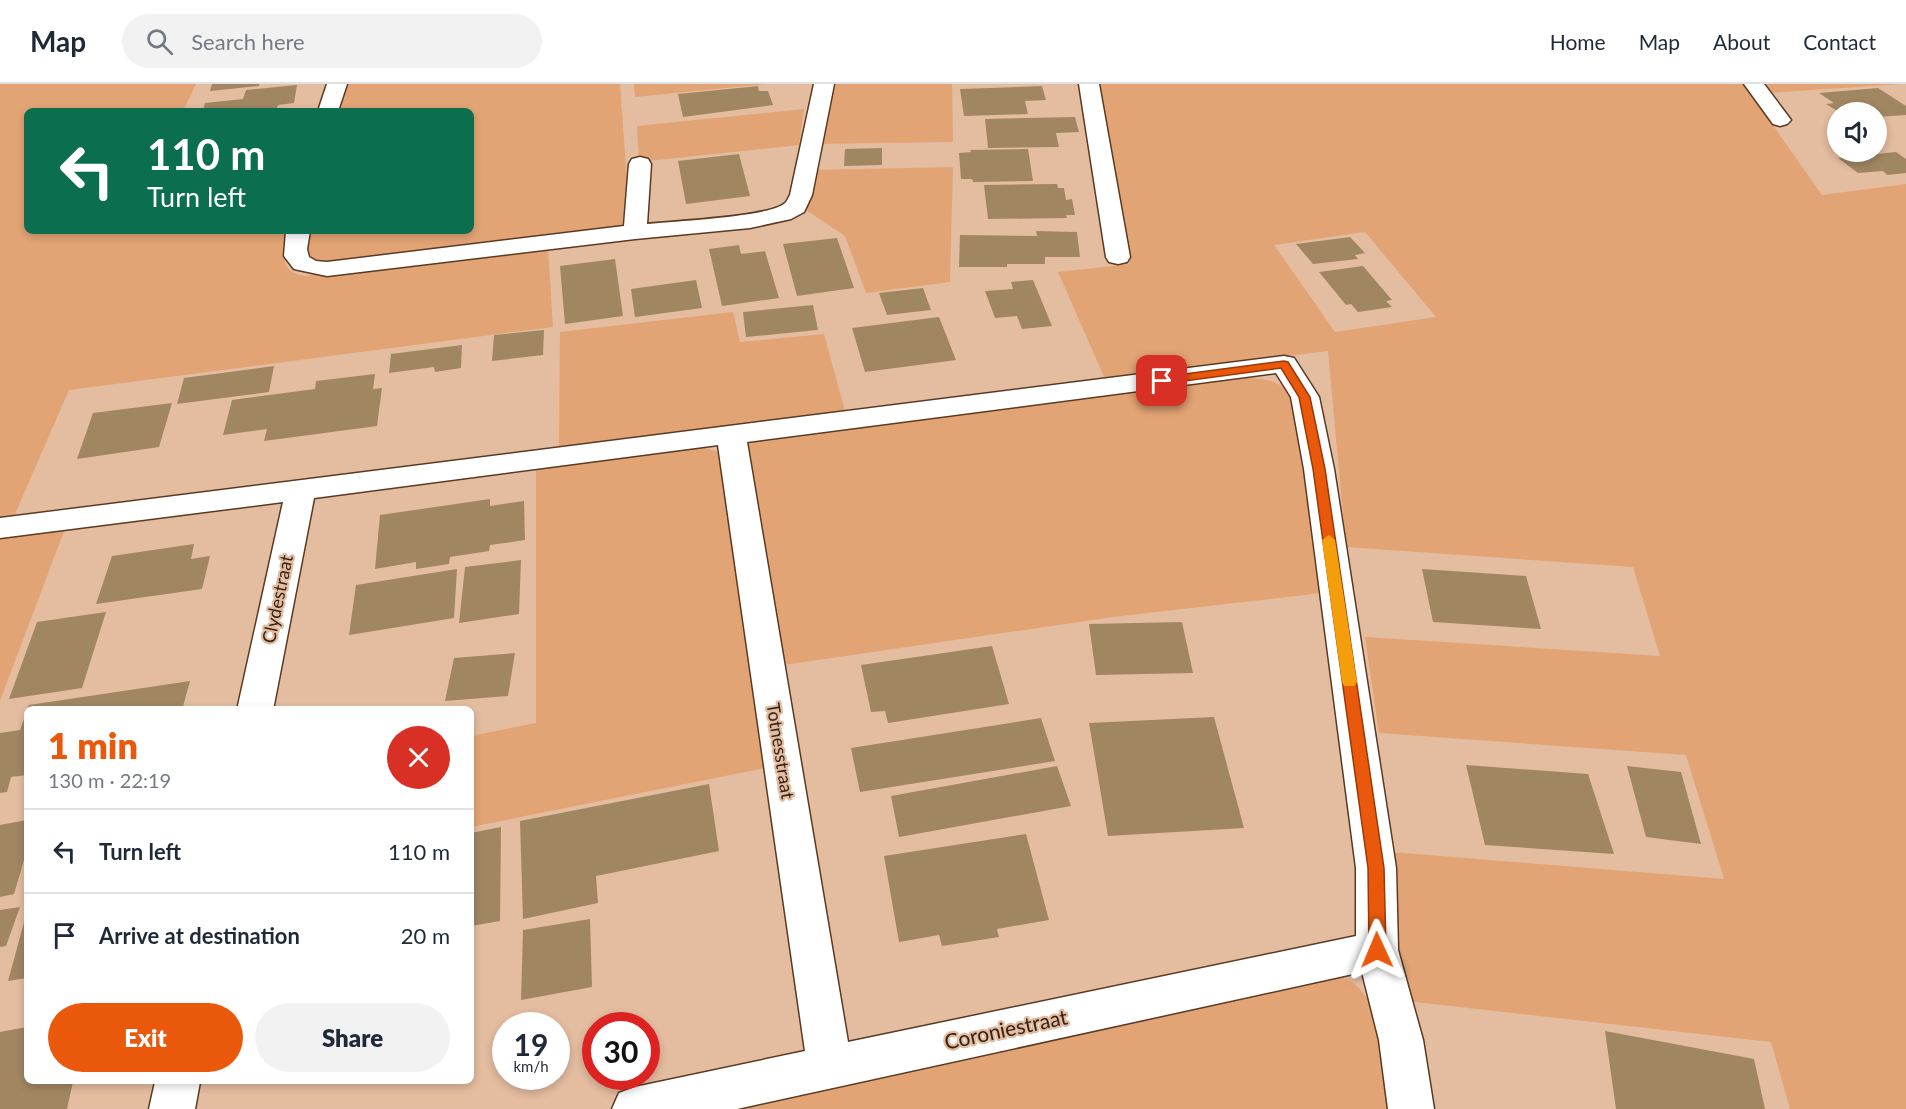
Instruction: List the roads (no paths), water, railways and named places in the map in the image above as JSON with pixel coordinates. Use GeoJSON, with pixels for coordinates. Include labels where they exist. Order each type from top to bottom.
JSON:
{"type":"FeatureCollection","features":[{"type":"Feature","properties":{"kind":"street"},"geometry":{"type":"LineString","coordinates":[[329,108],[337,84]]}},
{"type":"Feature","properties":{"kind":"street"},"geometry":{"type":"LineString","coordinates":[[298,234],[295,255],[301,264],[311,268],[327,269],[635,232],[750,221],[783,214],[796,207],[801,195],[824,84]]}},
{"type":"Feature","properties":{"kind":"street"},"geometry":{"type":"LineString","coordinates":[[1089,84],[1118,257]]}},
{"type":"Feature","properties":{"kind":"street"},"geometry":{"type":"LineString","coordinates":[[1754,84],[1780,120]]}},
{"type":"Feature","properties":{"kind":"street"},"geometry":{"type":"LineString","coordinates":[[635,232],[640,164]]}},
{"type":"Feature","properties":{"kind":"street"},"geometry":{"type":"LineString","coordinates":[[0,528],[1284,364],[1305,397],[1319,469],[1376,868],[1377,950],[1401,1040],[1411,1109]]}},
{"type":"Feature","properties":{"kind":"street","name":"Totnesstraat"},"geometry":{"type":"LineString","coordinates":[[731,434],[830,1068]]}},
{"type":"Feature","properties":{"kind":"street","name":"Clydestraat"},"geometry":{"type":"LineString","coordinates":[[256,706],[301,489]]}},
{"type":"Feature","properties":{"kind":"street","name":"Coroniestraat"},"geometry":{"type":"LineString","coordinates":[[635,1109],[1377,950]]}},
{"type":"Feature","properties":{"kind":"street"},"geometry":{"type":"LineString","coordinates":[[172,1109],[178,1084]]}}]}
